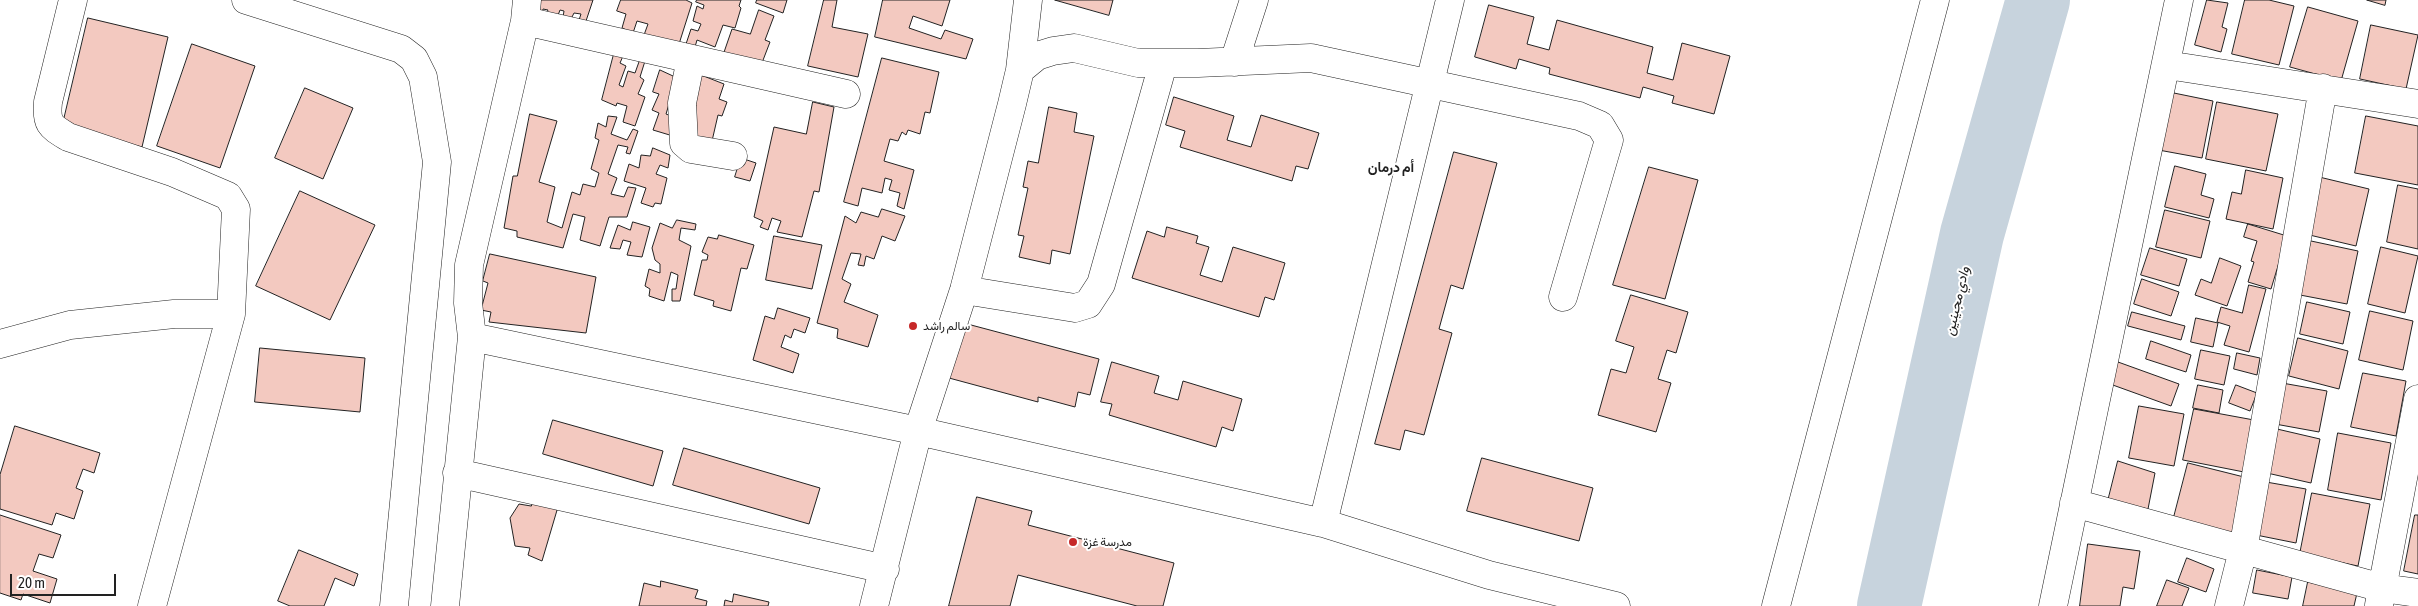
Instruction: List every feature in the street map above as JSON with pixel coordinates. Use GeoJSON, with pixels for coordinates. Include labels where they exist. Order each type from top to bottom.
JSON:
{"type":"FeatureCollection","features":[{"type":"Feature","properties":{"kind":"street"},"geometry":{"type":"LineString","coordinates":[[73,0],[46,118],[53,128],[68,137],[172,172],[228,196],[236,209],[231,314],[152,606]]}},
{"type":"Feature","properties":{"kind":"street"},"geometry":{"type":"LineString","coordinates":[[246,0],[401,49],[414,59],[423,77],[437,162],[394,606]]}},
{"type":"Feature","properties":{"kind":"street"},"geometry":{"type":"LineString","coordinates":[[874,606],[885,569],[918,432],[964,290],[1020,70],[1028,0]]}},
{"type":"Feature","properties":{"kind":"street"},"geometry":{"type":"LineString","coordinates":[[1234,62],[1254,0]]}},
{"type":"Feature","properties":{"kind":"street"},"geometry":{"type":"LineString","coordinates":[[1322,523],[1450,0]]}},
{"type":"Feature","properties":{"kind":"street"},"geometry":{"type":"LineString","coordinates":[[1776,606],[1935,0]]}},
{"type":"Feature","properties":{"kind":"street"},"geometry":{"type":"LineString","coordinates":[[2053,606],[2179,0]]}},
{"type":"Feature","properties":{"kind":"street"},"geometry":{"type":"LineString","coordinates":[[445,606],[472,337],[468,303],[469,265],[526,10],[691,59],[846,94]]}},
{"type":"Feature","properties":{"kind":"street"},"geometry":{"type":"LineString","coordinates":[[1020,70],[1037,56],[1053,51],[1074,48],[1138,63],[1234,62],[1311,58],[1430,82],[1579,116],[1600,124],[1609,140],[1563,297]]}},
{"type":"Feature","properties":{"kind":"street"},"geometry":{"type":"LineString","coordinates":[[691,59],[682,104],[684,143],[691,149],[733,156]]}},
{"type":"Feature","properties":{"kind":"street"},"geometry":{"type":"LineString","coordinates":[[964,290],[1075,308],[1088,304],[1101,284],[1163,64]]}},
{"type":"Feature","properties":{"kind":"street"},"geometry":{"type":"LineString","coordinates":[[2167,64],[2418,104]]}},
{"type":"Feature","properties":{"kind":"street"},"geometry":{"type":"LineString","coordinates":[[2230,606],[2243,550],[2323,88]]}},
{"type":"Feature","properties":{"kind":"street"},"geometry":{"type":"LineString","coordinates":[[0,344],[70,325],[174,314],[231,314]]}},
{"type":"Feature","properties":{"kind":"street"},"geometry":{"type":"LineString","coordinates":[[472,337],[918,432],[1322,523],[1489,575],[1616,606]]}},
{"type":"Feature","properties":{"kind":"street"},"geometry":{"type":"LineString","coordinates":[[2380,597],[2418,399]]}},
{"type":"Feature","properties":{"kind":"street"},"geometry":{"type":"LineString","coordinates":[[457,473],[885,569]]}},
{"type":"Feature","properties":{"kind":"street"},"geometry":{"type":"LineString","coordinates":[[2074,502],[2243,550],[2380,597],[2418,593]]}},
{"type":"Feature","properties":{"kind":"building"},"geometry":{"type":"Polygon","coordinates":[[[536,0],[593,0],[586,21],[579,20],[581,14],[574,13],[571,19],[563,17],[564,11],[560,10],[557,18],[546,14],[548,10],[543,9],[541,18],[536,0]]]}},
{"type":"Feature","properties":{"kind":"building"},"geometry":{"type":"Polygon","coordinates":[[[621,0],[686,0],[692,3],[679,44],[644,35],[648,24],[637,21],[633,33],[622,28],[626,14],[617,11],[621,0]]]}},
{"type":"Feature","properties":{"kind":"building"},"geometry":{"type":"Polygon","coordinates":[[[697,0],[741,0],[739,6],[741,8],[735,28],[723,25],[715,47],[697,40],[695,47],[686,44],[691,29],[698,31],[701,24],[693,21],[697,6],[703,9],[704,5],[696,2],[697,0]]]}},
{"type":"Feature","properties":{"kind":"building"},"geometry":{"type":"Polygon","coordinates":[[[757,0],[787,0],[783,13],[756,3],[757,0]]]}},
{"type":"Feature","properties":{"kind":"building"},"geometry":{"type":"Polygon","coordinates":[[[824,0],[837,0],[832,27],[868,34],[858,77],[808,66],[824,0]]]}},
{"type":"Feature","properties":{"kind":"building"},"geometry":{"type":"Polygon","coordinates":[[[883,0],[950,0],[942,26],[913,16],[909,28],[941,39],[945,30],[973,39],[966,59],[875,37],[883,0]]]}},
{"type":"Feature","properties":{"kind":"building"},"geometry":{"type":"Polygon","coordinates":[[[1055,0],[1113,0],[1109,15],[1055,0]]]}},
{"type":"Feature","properties":{"kind":"building"},"geometry":{"type":"Polygon","coordinates":[[[2207,0],[2228,3],[2222,27],[2227,29],[2221,52],[2195,45],[2207,0]]]}},
{"type":"Feature","properties":{"kind":"building"},"geometry":{"type":"Polygon","coordinates":[[[2245,0],[2269,0],[2294,6],[2279,65],[2232,54],[2245,0]]]}},
{"type":"Feature","properties":{"kind":"building"},"geometry":{"type":"Polygon","coordinates":[[[2367,0],[2386,0],[2385,5],[2367,0]]]}},
{"type":"Feature","properties":{"kind":"building"},"geometry":{"type":"Polygon","coordinates":[[[1489,5],[1534,17],[1527,44],[1549,50],[1557,20],[1653,47],[1647,73],[1673,80],[1682,43],[1730,56],[1714,114],[1672,103],[1674,96],[1643,87],[1640,98],[1549,74],[1550,68],[1519,59],[1516,69],[1475,57],[1489,5]]]}},
{"type":"Feature","properties":{"kind":"building"},"geometry":{"type":"Polygon","coordinates":[[[2308,7],[2358,21],[2341,81],[2290,67],[2308,7]]]}},
{"type":"Feature","properties":{"kind":"building"},"geometry":{"type":"Polygon","coordinates":[[[759,10],[774,16],[765,40],[770,42],[760,68],[722,58],[732,29],[750,34],[759,10]]]}},
{"type":"Feature","properties":{"kind":"building"},"geometry":{"type":"Polygon","coordinates":[[[88,18],[168,37],[142,147],[62,128],[88,18]]]}},
{"type":"Feature","properties":{"kind":"building"},"geometry":{"type":"Polygon","coordinates":[[[2371,25],[2418,35],[2406,89],[2360,79],[2371,25]]]}},
{"type":"Feature","properties":{"kind":"building"},"geometry":{"type":"Polygon","coordinates":[[[192,44],[255,66],[220,168],[157,146],[192,44]]]}},
{"type":"Feature","properties":{"kind":"building"},"geometry":{"type":"Polygon","coordinates":[[[614,54],[623,56],[620,63],[626,66],[619,85],[623,87],[628,71],[635,73],[640,59],[645,61],[640,77],[644,80],[638,94],[645,97],[635,126],[623,122],[627,106],[617,103],[616,106],[602,100],[614,54]]]}},
{"type":"Feature","properties":{"kind":"building"},"geometry":{"type":"Polygon","coordinates":[[[882,58],[939,72],[930,113],[925,112],[920,134],[908,130],[906,135],[902,132],[898,141],[890,139],[884,161],[914,170],[904,209],[897,206],[900,193],[889,190],[892,180],[885,178],[882,193],[862,188],[858,206],[844,202],[882,58]]]}},
{"type":"Feature","properties":{"kind":"building"},"geometry":{"type":"Polygon","coordinates":[[[660,70],[673,76],[675,74],[673,91],[666,114],[681,120],[673,136],[653,130],[659,113],[652,110],[659,94],[653,92],[660,70]]]}},
{"type":"Feature","properties":{"kind":"building"},"geometry":{"type":"Polygon","coordinates":[[[701,75],[724,84],[719,99],[727,102],[722,116],[718,115],[712,141],[688,134],[696,105],[687,102],[701,75]]]}},
{"type":"Feature","properties":{"kind":"building"},"geometry":{"type":"Polygon","coordinates":[[[305,88],[353,108],[323,179],[275,158],[305,88]]]}},
{"type":"Feature","properties":{"kind":"building"},"geometry":{"type":"Polygon","coordinates":[[[2164,91],[2213,101],[2202,158],[2153,149],[2164,91]]]}},
{"type":"Feature","properties":{"kind":"building"},"geometry":{"type":"Polygon","coordinates":[[[1174,97],[1234,116],[1227,140],[1251,147],[1261,115],[1319,133],[1308,169],[1296,166],[1292,181],[1180,147],[1185,131],[1166,125],[1174,97]]]}},
{"type":"Feature","properties":{"kind":"building"},"geometry":{"type":"Polygon","coordinates":[[[813,102],[834,107],[819,192],[814,191],[802,237],[777,232],[781,221],[772,218],[768,230],[760,227],[763,221],[754,217],[774,127],[806,134],[813,102]]]}},
{"type":"Feature","properties":{"kind":"building"},"geometry":{"type":"Polygon","coordinates":[[[2217,102],[2278,114],[2266,171],[2206,159],[2217,102]]]}},
{"type":"Feature","properties":{"kind":"building"},"geometry":{"type":"Polygon","coordinates":[[[1049,107],[1077,113],[1074,132],[1094,136],[1070,254],[1052,250],[1050,264],[1019,257],[1024,236],[1018,235],[1028,188],[1023,187],[1028,161],[1038,163],[1049,107]]]}},
{"type":"Feature","properties":{"kind":"building"},"geometry":{"type":"Polygon","coordinates":[[[530,114],[557,121],[539,182],[555,187],[547,222],[562,228],[572,192],[580,195],[583,184],[595,187],[599,173],[591,169],[599,140],[595,138],[598,123],[606,127],[608,116],[617,117],[611,134],[627,140],[633,129],[638,131],[630,154],[626,153],[628,147],[618,145],[608,174],[617,178],[611,194],[624,197],[628,187],[636,188],[627,217],[609,217],[600,246],[580,240],[585,217],[573,214],[563,248],[517,237],[517,231],[504,228],[513,176],[517,176],[530,114]]]}},
{"type":"Feature","properties":{"kind":"building"},"geometry":{"type":"Polygon","coordinates":[[[2366,116],[2418,126],[2418,185],[2355,173],[2366,116]]]}},
{"type":"Feature","properties":{"kind":"building"},"geometry":{"type":"Polygon","coordinates":[[[653,148],[670,155],[668,168],[660,165],[656,174],[667,178],[661,204],[655,203],[653,207],[641,203],[646,188],[624,181],[629,164],[639,168],[641,155],[650,156],[653,148]]]}},
{"type":"Feature","properties":{"kind":"building"},"geometry":{"type":"Polygon","coordinates":[[[1454,152],[1497,163],[1463,289],[1451,285],[1439,329],[1452,333],[1424,435],[1405,430],[1400,450],[1375,444],[1454,152]]]}},
{"type":"Feature","properties":{"kind":"building"},"geometry":{"type":"Polygon","coordinates":[[[741,158],[756,163],[750,181],[735,177],[741,158]]]}},
{"type":"Feature","properties":{"kind":"building"},"geometry":{"type":"Polygon","coordinates":[[[2175,166],[2206,174],[2201,195],[2214,199],[2209,218],[2165,207],[2175,166]]]}},
{"type":"Feature","properties":{"kind":"building"},"geometry":{"type":"Polygon","coordinates":[[[1649,167],[1698,180],[1665,299],[1613,285],[1649,167]]]}},
{"type":"Feature","properties":{"kind":"building"},"geometry":{"type":"Polygon","coordinates":[[[2246,170],[2283,178],[2273,229],[2226,219],[2232,192],[2241,194],[2246,170]]]}},
{"type":"Feature","properties":{"kind":"building"},"geometry":{"type":"Polygon","coordinates":[[[2315,176],[2369,189],[2356,246],[2301,233],[2315,176]]]}},
{"type":"Feature","properties":{"kind":"building"},"geometry":{"type":"Polygon","coordinates":[[[2398,185],[2418,189],[2418,249],[2387,242],[2398,185]]]}},
{"type":"Feature","properties":{"kind":"building"},"geometry":{"type":"Polygon","coordinates":[[[300,191],[375,225],[330,320],[256,286],[300,191]]]}},
{"type":"Feature","properties":{"kind":"building"},"geometry":{"type":"Polygon","coordinates":[[[882,209],[905,216],[895,241],[882,236],[874,259],[866,256],[864,266],[858,265],[861,254],[851,253],[842,279],[851,284],[844,302],[878,315],[868,347],[837,338],[838,329],[817,323],[845,216],[856,223],[861,212],[878,217],[882,209]]]}},
{"type":"Feature","properties":{"kind":"building"},"geometry":{"type":"Polygon","coordinates":[[[2165,210],[2210,221],[2201,258],[2156,247],[2165,210]]]}},
{"type":"Feature","properties":{"kind":"building"},"geometry":{"type":"Polygon","coordinates":[[[677,220],[696,224],[695,230],[681,228],[679,240],[691,246],[680,301],[672,301],[672,289],[676,289],[678,275],[671,272],[664,301],[649,296],[650,289],[645,286],[649,269],[660,273],[660,264],[655,260],[652,248],[660,223],[672,228],[677,220]]]}},
{"type":"Feature","properties":{"kind":"building"},"geometry":{"type":"Polygon","coordinates":[[[633,222],[650,227],[642,257],[627,255],[631,242],[623,240],[620,249],[610,248],[618,225],[630,230],[633,222]]]}},
{"type":"Feature","properties":{"kind":"building"},"geometry":{"type":"Polygon","coordinates":[[[2248,224],[2287,236],[2271,289],[2248,282],[2254,262],[2251,261],[2257,241],[2244,237],[2248,224]]]}},
{"type":"Feature","properties":{"kind":"building"},"geometry":{"type":"Polygon","coordinates":[[[1167,227],[1198,236],[1196,243],[1209,247],[1200,275],[1222,282],[1233,247],[1285,263],[1274,300],[1265,297],[1259,317],[1132,278],[1147,231],[1164,237],[1167,227]]]}},
{"type":"Feature","properties":{"kind":"building"},"geometry":{"type":"Polygon","coordinates":[[[719,235],[754,245],[747,269],[741,268],[731,311],[713,306],[714,301],[694,295],[702,260],[707,260],[708,255],[702,252],[708,237],[717,239],[719,235]]]}},
{"type":"Feature","properties":{"kind":"building"},"geometry":{"type":"Polygon","coordinates":[[[774,236],[822,245],[812,289],[766,280],[774,236]]]}},
{"type":"Feature","properties":{"kind":"building"},"geometry":{"type":"Polygon","coordinates":[[[2311,241],[2358,251],[2347,304],[2300,295],[2311,241]]]}},
{"type":"Feature","properties":{"kind":"building"},"geometry":{"type":"Polygon","coordinates":[[[2381,247],[2418,256],[2405,313],[2368,304],[2381,247]]]}},
{"type":"Feature","properties":{"kind":"building"},"geometry":{"type":"Polygon","coordinates":[[[2150,248],[2187,259],[2179,286],[2141,275],[2150,248]]]}},
{"type":"Feature","properties":{"kind":"building"},"geometry":{"type":"Polygon","coordinates":[[[490,254],[596,277],[586,333],[489,322],[491,312],[481,310],[488,283],[483,281],[490,254]]]}},
{"type":"Feature","properties":{"kind":"building"},"geometry":{"type":"Polygon","coordinates":[[[2220,258],[2241,266],[2227,306],[2195,295],[2201,279],[2211,283],[2220,258]]]}},
{"type":"Feature","properties":{"kind":"building"},"geometry":{"type":"Polygon","coordinates":[[[2142,279],[2179,292],[2171,316],[2134,304],[2142,279]]]}},
{"type":"Feature","properties":{"kind":"building"},"geometry":{"type":"Polygon","coordinates":[[[2249,285],[2266,289],[2249,352],[2224,345],[2230,326],[2217,322],[2221,307],[2242,313],[2249,285]]]}},
{"type":"Feature","properties":{"kind":"building"},"geometry":{"type":"Polygon","coordinates":[[[1631,295],[1688,312],[1676,353],[1667,350],[1658,379],[1671,383],[1656,432],[1598,415],[1611,369],[1626,373],[1634,347],[1616,341],[1631,295]]]}},
{"type":"Feature","properties":{"kind":"building"},"geometry":{"type":"Polygon","coordinates":[[[2307,302],[2350,312],[2343,344],[2300,334],[2307,302]]]}},
{"type":"Feature","properties":{"kind":"building"},"geometry":{"type":"Polygon","coordinates":[[[778,308],[810,318],[805,333],[794,329],[791,338],[785,335],[781,347],[799,354],[793,373],[753,360],[765,316],[774,319],[778,308]]]}},
{"type":"Feature","properties":{"kind":"building"},"geometry":{"type":"Polygon","coordinates":[[[2370,311],[2413,321],[2403,370],[2359,360],[2370,311]]]}},
{"type":"Feature","properties":{"kind":"building"},"geometry":{"type":"Polygon","coordinates":[[[2132,312],[2185,326],[2181,340],[2128,326],[2132,312]]]}},
{"type":"Feature","properties":{"kind":"building"},"geometry":{"type":"Polygon","coordinates":[[[2196,318],[2218,323],[2213,347],[2191,342],[2196,318]]]}},
{"type":"Feature","properties":{"kind":"building"},"geometry":{"type":"Polygon","coordinates":[[[956,321],[1099,359],[1090,395],[1078,392],[1075,407],[1038,397],[1038,402],[949,378],[956,321]]]}},
{"type":"Feature","properties":{"kind":"building"},"geometry":{"type":"Polygon","coordinates":[[[2298,338],[2348,351],[2339,389],[2289,376],[2298,338]]]}},
{"type":"Feature","properties":{"kind":"building"},"geometry":{"type":"Polygon","coordinates":[[[2151,341],[2191,355],[2186,372],[2146,359],[2151,341]]]}},
{"type":"Feature","properties":{"kind":"building"},"geometry":{"type":"Polygon","coordinates":[[[260,348],[365,358],[360,412],[255,402],[260,348]]]}},
{"type":"Feature","properties":{"kind":"building"},"geometry":{"type":"Polygon","coordinates":[[[2201,350],[2230,356],[2224,385],[2195,379],[2201,350]]]}},
{"type":"Feature","properties":{"kind":"building"},"geometry":{"type":"Polygon","coordinates":[[[2237,353],[2260,358],[2257,375],[2234,369],[2237,353]]]}},
{"type":"Feature","properties":{"kind":"building"},"geometry":{"type":"Polygon","coordinates":[[[1112,362],[1159,376],[1154,393],[1178,400],[1183,381],[1242,399],[1233,431],[1222,427],[1216,447],[1109,415],[1112,404],[1101,402],[1112,362]]]}},
{"type":"Feature","properties":{"kind":"building"},"geometry":{"type":"Polygon","coordinates":[[[2118,362],[2179,384],[2171,406],[2110,384],[2118,362]]]}},
{"type":"Feature","properties":{"kind":"building"},"geometry":{"type":"Polygon","coordinates":[[[2363,373],[2406,381],[2396,436],[2351,427],[2363,373]]]}},
{"type":"Feature","properties":{"kind":"building"},"geometry":{"type":"Polygon","coordinates":[[[2282,383],[2327,391],[2319,432],[2275,424],[2282,383]]]}},
{"type":"Feature","properties":{"kind":"building"},"geometry":{"type":"Polygon","coordinates":[[[2198,385],[2223,390],[2219,413],[2193,408],[2198,385]]]}},
{"type":"Feature","properties":{"kind":"building"},"geometry":{"type":"Polygon","coordinates":[[[2236,385],[2257,393],[2250,411],[2229,403],[2236,385]]]}},
{"type":"Feature","properties":{"kind":"building"},"geometry":{"type":"Polygon","coordinates":[[[2139,406],[2184,414],[2174,466],[2129,458],[2139,406]]]}},
{"type":"Feature","properties":{"kind":"building"},"geometry":{"type":"Polygon","coordinates":[[[2194,409],[2254,420],[2244,472],[2183,460],[2194,409]]]}},
{"type":"Feature","properties":{"kind":"building"},"geometry":{"type":"Polygon","coordinates":[[[553,420],[663,451],[653,486],[543,454],[553,420]]]}},
{"type":"Feature","properties":{"kind":"building"},"geometry":{"type":"Polygon","coordinates":[[[15,426],[100,453],[94,473],[83,469],[76,488],[83,491],[74,519],[56,513],[52,525],[0,509],[0,475],[15,426]]]}},
{"type":"Feature","properties":{"kind":"building"},"geometry":{"type":"Polygon","coordinates":[[[2277,429],[2320,439],[2311,483],[2267,473],[2277,429]]]}},
{"type":"Feature","properties":{"kind":"building"},"geometry":{"type":"Polygon","coordinates":[[[2338,433],[2391,443],[2381,500],[2328,490],[2338,433]]]}},
{"type":"Feature","properties":{"kind":"building"},"geometry":{"type":"Polygon","coordinates":[[[684,448],[820,488],[809,524],[673,485],[684,448]]]}},
{"type":"Feature","properties":{"kind":"building"},"geometry":{"type":"Polygon","coordinates":[[[1482,458],[1593,488],[1579,541],[1467,511],[1482,458]]]}},
{"type":"Feature","properties":{"kind":"building"},"geometry":{"type":"Polygon","coordinates":[[[2118,461],[2155,473],[2148,509],[2108,501],[2118,461]]]}},
{"type":"Feature","properties":{"kind":"building"},"geometry":{"type":"Polygon","coordinates":[[[2188,463],[2244,477],[2236,511],[2246,515],[2240,538],[2173,521],[2188,463]]]}},
{"type":"Feature","properties":{"kind":"building"},"geometry":{"type":"Polygon","coordinates":[[[2266,482],[2306,489],[2296,543],[2256,535],[2266,482]]]}},
{"type":"Feature","properties":{"kind":"building"},"geometry":{"type":"Polygon","coordinates":[[[536,490],[560,500],[542,561],[528,555],[530,548],[515,546],[510,518],[519,504],[531,506],[536,490]]]}},
{"type":"Feature","properties":{"kind":"building"},"geometry":{"type":"Polygon","coordinates":[[[2312,493],[2370,504],[2358,566],[2300,554],[2312,493]]]}},
{"type":"Feature","properties":{"kind":"building"},"geometry":{"type":"Polygon","coordinates":[[[977,497],[1032,511],[1028,525],[1174,563],[1163,606],[1137,606],[1018,575],[1010,606],[949,606],[977,497]]]}},
{"type":"Feature","properties":{"kind":"building"},"geometry":{"type":"Polygon","coordinates":[[[0,515],[61,535],[53,558],[39,554],[33,571],[57,579],[50,603],[23,594],[21,600],[0,593],[0,515]]]}},
{"type":"Feature","properties":{"kind":"building"},"geometry":{"type":"Polygon","coordinates":[[[2415,515],[2418,515],[2418,574],[2404,571],[2415,515]]]}},
{"type":"Feature","properties":{"kind":"building"},"geometry":{"type":"Polygon","coordinates":[[[2088,544],[2140,551],[2134,589],[2123,587],[2120,606],[2080,606],[2088,544]]]}},
{"type":"Feature","properties":{"kind":"building"},"geometry":{"type":"Polygon","coordinates":[[[299,550],[358,574],[354,586],[335,578],[324,606],[290,606],[278,601],[299,550]]]}},
{"type":"Feature","properties":{"kind":"building"},"geometry":{"type":"Polygon","coordinates":[[[2187,558],[2214,569],[2206,592],[2178,582],[2187,558]]]}},
{"type":"Feature","properties":{"kind":"building"},"geometry":{"type":"Polygon","coordinates":[[[2257,570],[2292,577],[2288,599],[2253,593],[2257,570]]]}},
{"type":"Feature","properties":{"kind":"building"},"geometry":{"type":"Polygon","coordinates":[[[2167,580],[2189,588],[2182,606],[2157,606],[2167,580]]]}},
{"type":"Feature","properties":{"kind":"building"},"geometry":{"type":"Polygon","coordinates":[[[661,581],[698,590],[695,598],[707,601],[706,606],[639,606],[644,583],[660,587],[661,581]]]}},
{"type":"Feature","properties":{"kind":"building"},"geometry":{"type":"Polygon","coordinates":[[[2308,582],[2357,593],[2354,606],[2303,606],[2308,582]]]}},
{"type":"Feature","properties":{"kind":"building"},"geometry":{"type":"Polygon","coordinates":[[[734,594],[769,602],[768,606],[724,606],[725,600],[732,602],[734,594]]]}},
{"type":"Feature","properties":{"kind":"waterway","name":"وادي مجينين"},"geometry":{"type":"LineString","coordinates":[[1889,606],[1972,234],[2038,0]]}},
{"type":"Feature","properties":{"kind":"place","name":"سالم راشد"},"geometry":{"type":"Point","coordinates":[913,326]}},
{"type":"Feature","properties":{"kind":"place","name":"مدرسة غزة"},"geometry":{"type":"Point","coordinates":[1073,542]}},
{"type":"Feature","properties":{"kind":"district","name":"أم درمان"},"geometry":{"type":"Point","coordinates":[1391,168]}}]}
